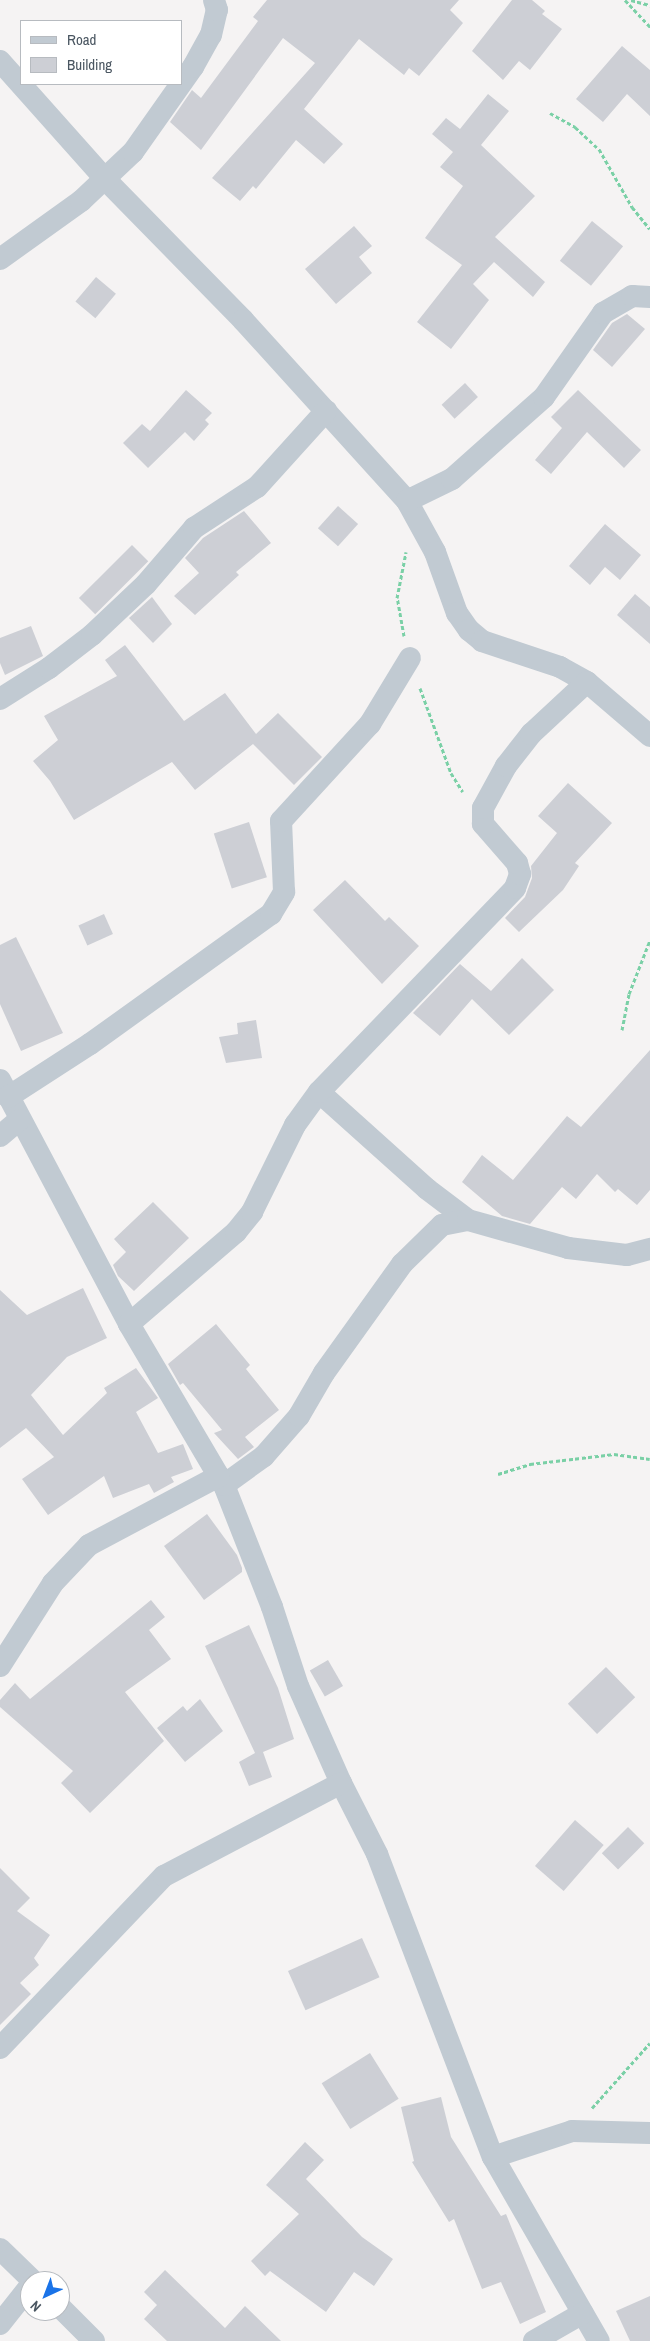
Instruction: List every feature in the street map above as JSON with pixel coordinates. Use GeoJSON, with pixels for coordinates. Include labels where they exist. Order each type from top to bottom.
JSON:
{"type":"FeatureCollection","features":[{"type":"Feature","properties":{"kind":"street"},"geometry":{"type":"LineString","coordinates":[[182,82],[211,35],[217,10],[214,0]]}},
{"type":"Feature","properties":{"kind":"street"},"geometry":{"type":"LineString","coordinates":[[0,61],[20,83]]}},
{"type":"Feature","properties":{"kind":"street"},"geometry":{"type":"LineString","coordinates":[[21,85],[105,179],[326,412],[407,501],[435,552],[453,605],[469,630],[482,641],[560,667],[587,682],[650,736]]}},
{"type":"Feature","properties":{"kind":"street"},"geometry":{"type":"LineString","coordinates":[[0,258],[53,223],[105,179],[132,152],[180,85]]}},
{"type":"Feature","properties":{"kind":"street"},"geometry":{"type":"LineString","coordinates":[[407,501],[452,479],[544,397],[603,313],[632,296],[650,296]]}},
{"type":"Feature","properties":{"kind":"street"},"geometry":{"type":"LineString","coordinates":[[0,699],[49,668],[92,635],[146,584],[194,528],[257,487],[326,412]]}},
{"type":"Feature","properties":{"kind":"street"},"geometry":{"type":"LineString","coordinates":[[410,658],[370,724],[281,821],[284,892],[271,914],[90,1044],[4,1088],[129,1324],[221,1480],[269,1598],[298,1686],[341,1783],[377,1854],[493,2157],[599,2341]]}},
{"type":"Feature","properties":{"kind":"street"},"geometry":{"type":"LineString","coordinates":[[129,1324],[236,1232],[252,1212],[295,1124],[319,1092],[515,888],[520,874],[517,864],[483,824],[483,808],[506,766],[532,734],[587,682]]}},
{"type":"Feature","properties":{"kind":"street"},"geometry":{"type":"LineString","coordinates":[[319,1092],[427,1189],[468,1220],[568,1248],[627,1255],[650,1249]]}},
{"type":"Feature","properties":{"kind":"street"},"geometry":{"type":"LineString","coordinates":[[0,1136],[20,1120]]}},
{"type":"Feature","properties":{"kind":"street"},"geometry":{"type":"LineString","coordinates":[[0,1666],[53,1583],[89,1545],[221,1480],[264,1456],[298,1416],[324,1373],[417,1248],[442,1225],[468,1220]]}},
{"type":"Feature","properties":{"kind":"street"},"geometry":{"type":"LineString","coordinates":[[0,2048],[164,1876],[341,1783]]}},
{"type":"Feature","properties":{"kind":"street"},"geometry":{"type":"LineString","coordinates":[[493,2157],[572,2131],[650,2133]]}},
{"type":"Feature","properties":{"kind":"street"},"geometry":{"type":"LineString","coordinates":[[0,2249],[23,2271]]}},
{"type":"Feature","properties":{"kind":"street"},"geometry":{"type":"LineString","coordinates":[[0,2324],[20,2299]]}},
{"type":"Feature","properties":{"kind":"street"},"geometry":{"type":"LineString","coordinates":[[534,2341],[583,2313]]}},
{"type":"Feature","properties":{"kind":"street"},"geometry":{"type":"LineString","coordinates":[[70,2317],[94,2341]]}},
{"type":"Feature","properties":{"kind":"path"},"geometry":{"type":"LineString","coordinates":[[626,0],[650,28]]}},
{"type":"Feature","properties":{"kind":"path"},"geometry":{"type":"LineString","coordinates":[[631,0],[650,5]]}},
{"type":"Feature","properties":{"kind":"path"},"geometry":{"type":"LineString","coordinates":[[550,113],[575,127],[599,149],[632,207],[650,229]]}},
{"type":"Feature","properties":{"kind":"path"},"geometry":{"type":"LineString","coordinates":[[622,1030],[629,994],[650,940]]}},
{"type":"Feature","properties":{"kind":"path"},"geometry":{"type":"LineString","coordinates":[[498,1474],[530,1464],[614,1454],[650,1459]]}},
{"type":"Feature","properties":{"kind":"path"},"geometry":{"type":"LineString","coordinates":[[572,2131],[650,2043]]}},
{"type":"Feature","properties":{"kind":"building"},"geometry":{"type":"Polygon","coordinates":[[[267,0],[459,0],[450,10],[463,23],[419,76],[409,68],[404,75],[359,39],[304,109],[343,144],[324,164],[296,140],[256,189],[253,186],[240,201],[212,178],[315,63],[283,38],[201,150],[170,122],[192,90],[201,98],[258,21],[253,17],[267,0]]]}},
{"type":"Feature","properties":{"kind":"building"},"geometry":{"type":"Polygon","coordinates":[[[512,0],[532,0],[545,11],[542,14],[562,29],[530,70],[519,61],[503,80],[472,51],[512,0]]]}},
{"type":"Feature","properties":{"kind":"building"},"geometry":{"type":"Polygon","coordinates":[[[622,46],[650,70],[650,116],[627,94],[603,122],[576,99],[622,46]]]}},
{"type":"Feature","properties":{"kind":"building"},"geometry":{"type":"Polygon","coordinates":[[[488,94],[509,111],[481,145],[535,196],[495,237],[545,282],[533,297],[494,262],[473,284],[489,300],[451,349],[417,322],[462,265],[425,238],[463,186],[440,167],[453,152],[432,134],[446,118],[460,129],[488,94]]]}},
{"type":"Feature","properties":{"kind":"building"},"geometry":{"type":"Polygon","coordinates":[[[592,221],[623,246],[591,286],[560,261],[592,221]]]}},
{"type":"Feature","properties":{"kind":"building"},"geometry":{"type":"Polygon","coordinates":[[[354,226],[372,246],[359,257],[372,273],[336,304],[305,269],[354,226]]]}},
{"type":"Feature","properties":{"kind":"building"},"geometry":{"type":"Polygon","coordinates":[[[96,277],[116,294],[95,318],[75,302],[96,277]]]}},
{"type":"Feature","properties":{"kind":"building"},"geometry":{"type":"Polygon","coordinates":[[[627,314],[645,329],[612,367],[593,350],[612,323],[627,314]]]}},
{"type":"Feature","properties":{"kind":"building"},"geometry":{"type":"Polygon","coordinates":[[[465,383],[478,397],[455,419],[442,405],[465,383]]]}},
{"type":"Feature","properties":{"kind":"building"},"geometry":{"type":"Polygon","coordinates":[[[186,390],[212,413],[205,420],[209,424],[194,441],[185,432],[148,468],[123,443],[142,424],[150,431],[186,390]]]}},
{"type":"Feature","properties":{"kind":"building"},"geometry":{"type":"Polygon","coordinates":[[[578,390],[641,450],[624,468],[587,432],[551,474],[535,460],[562,428],[551,417],[578,390]]]}},
{"type":"Feature","properties":{"kind":"building"},"geometry":{"type":"Polygon","coordinates":[[[338,506],[358,524],[338,546],[318,528],[338,506]]]}},
{"type":"Feature","properties":{"kind":"building"},"geometry":{"type":"Polygon","coordinates":[[[244,511],[271,543],[236,572],[239,575],[195,615],[174,596],[199,573],[185,558],[203,538],[244,511]]]}},
{"type":"Feature","properties":{"kind":"building"},"geometry":{"type":"Polygon","coordinates":[[[605,524],[641,555],[620,580],[605,567],[590,585],[569,566],[605,524]]]}},
{"type":"Feature","properties":{"kind":"building"},"geometry":{"type":"Polygon","coordinates":[[[132,545],[148,561],[95,614],[79,598],[132,545]]]}},
{"type":"Feature","properties":{"kind":"building"},"geometry":{"type":"Polygon","coordinates":[[[635,594],[650,607],[650,644],[617,615],[635,594]]]}},
{"type":"Feature","properties":{"kind":"building"},"geometry":{"type":"Polygon","coordinates":[[[152,597],[172,624],[153,643],[129,618],[152,597]]]}},
{"type":"Feature","properties":{"kind":"building"},"geometry":{"type":"Polygon","coordinates":[[[31,626],[43,656],[5,675],[0,663],[0,638],[31,626]]]}},
{"type":"Feature","properties":{"kind":"building"},"geometry":{"type":"Polygon","coordinates":[[[125,645],[184,721],[225,693],[256,734],[278,713],[322,757],[294,785],[253,744],[195,790],[172,762],[74,820],[50,781],[33,761],[58,740],[44,716],[117,676],[105,660],[125,645]]]}},
{"type":"Feature","properties":{"kind":"building"},"geometry":{"type":"Polygon","coordinates":[[[568,783],[612,823],[575,863],[579,866],[563,890],[519,932],[505,918],[525,897],[532,878],[531,866],[557,833],[538,816],[568,783]]]}},
{"type":"Feature","properties":{"kind":"building"},"geometry":{"type":"Polygon","coordinates":[[[249,822],[267,877],[232,889],[214,833],[249,822]]]}},
{"type":"Feature","properties":{"kind":"building"},"geometry":{"type":"Polygon","coordinates":[[[345,880],[385,921],[389,917],[419,946],[382,984],[313,910],[345,880]]]}},
{"type":"Feature","properties":{"kind":"building"},"geometry":{"type":"Polygon","coordinates":[[[104,914],[113,934],[87,945],[78,925],[104,914]]]}},
{"type":"Feature","properties":{"kind":"building"},"geometry":{"type":"Polygon","coordinates":[[[16,937],[63,1033],[21,1051],[0,1004],[0,945],[16,937]]]}},
{"type":"Feature","properties":{"kind":"building"},"geometry":{"type":"Polygon","coordinates":[[[522,958],[554,990],[509,1035],[472,999],[440,1036],[413,1013],[460,964],[491,991],[522,958]]]}},
{"type":"Feature","properties":{"kind":"building"},"geometry":{"type":"Polygon","coordinates":[[[256,1020],[262,1058],[226,1063],[219,1037],[238,1034],[237,1023],[256,1020]]]}},
{"type":"Feature","properties":{"kind":"building"},"geometry":{"type":"Polygon","coordinates":[[[650,1050],[650,1190],[637,1205],[618,1189],[615,1192],[597,1174],[576,1199],[562,1187],[530,1224],[502,1216],[462,1182],[482,1155],[513,1180],[567,1116],[581,1127],[650,1050]]]}},
{"type":"Feature","properties":{"kind":"building"},"geometry":{"type":"Polygon","coordinates":[[[153,1202],[189,1238],[134,1291],[118,1276],[113,1265],[126,1252],[114,1239],[153,1202]]]}},
{"type":"Feature","properties":{"kind":"building"},"geometry":{"type":"Polygon","coordinates":[[[83,1288],[107,1338],[67,1357],[31,1395],[63,1435],[107,1393],[104,1388],[136,1368],[158,1398],[136,1412],[158,1453],[183,1444],[193,1469],[171,1477],[174,1482],[154,1493],[149,1484],[113,1498],[104,1476],[48,1515],[22,1479],[54,1457],[26,1428],[0,1448],[0,1290],[27,1315],[83,1288]]]}},
{"type":"Feature","properties":{"kind":"building"},"geometry":{"type":"Polygon","coordinates":[[[216,1324],[250,1365],[246,1369],[279,1410],[245,1437],[254,1447],[238,1459],[214,1433],[222,1430],[183,1383],[180,1385],[168,1364],[216,1324]]]}},
{"type":"Feature","properties":{"kind":"building"},"geometry":{"type":"Polygon","coordinates":[[[207,1514],[237,1555],[242,1572],[204,1600],[164,1546],[207,1514]]]}},
{"type":"Feature","properties":{"kind":"building"},"geometry":{"type":"Polygon","coordinates":[[[151,1600],[165,1617],[149,1630],[171,1659],[125,1692],[164,1741],[90,1813],[61,1783],[73,1771],[0,1707],[0,1700],[15,1683],[30,1699],[151,1600]]]}},
{"type":"Feature","properties":{"kind":"building"},"geometry":{"type":"Polygon","coordinates":[[[249,1625],[278,1688],[294,1739],[263,1752],[272,1777],[249,1786],[239,1762],[255,1753],[205,1646],[249,1625]]]}},
{"type":"Feature","properties":{"kind":"building"},"geometry":{"type":"Polygon","coordinates":[[[328,1660],[343,1686],[325,1696],[310,1670],[328,1660]]]}},
{"type":"Feature","properties":{"kind":"building"},"geometry":{"type":"Polygon","coordinates":[[[606,1667],[635,1697],[597,1734],[568,1704],[606,1667]]]}},
{"type":"Feature","properties":{"kind":"building"},"geometry":{"type":"Polygon","coordinates":[[[200,1699],[223,1731],[185,1762],[157,1728],[183,1706],[187,1711],[200,1699]]]}},
{"type":"Feature","properties":{"kind":"building"},"geometry":{"type":"Polygon","coordinates":[[[575,1820],[604,1845],[564,1891],[535,1866],[575,1820]]]}},
{"type":"Feature","properties":{"kind":"building"},"geometry":{"type":"Polygon","coordinates":[[[628,1827],[644,1843],[618,1869],[602,1853],[628,1827]]]}},
{"type":"Feature","properties":{"kind":"building"},"geometry":{"type":"Polygon","coordinates":[[[0,1868],[30,1898],[17,1911],[50,1935],[34,1958],[39,1965],[20,1983],[31,1994],[0,2025],[0,1868]]]}},
{"type":"Feature","properties":{"kind":"building"},"geometry":{"type":"Polygon","coordinates":[[[362,1938],[379,1977],[305,2010],[288,1971],[362,1938]]]}},
{"type":"Feature","properties":{"kind":"building"},"geometry":{"type":"Polygon","coordinates":[[[370,2053],[399,2099],[350,2129],[322,2083],[370,2053]]]}},
{"type":"Feature","properties":{"kind":"building"},"geometry":{"type":"Polygon","coordinates":[[[441,2097],[451,2137],[501,2216],[506,2214],[546,2312],[520,2324],[501,2282],[482,2289],[454,2219],[449,2222],[412,2162],[414,2161],[401,2107],[441,2097]]]}},
{"type":"Feature","properties":{"kind":"building"},"geometry":{"type":"Polygon","coordinates":[[[305,2142],[324,2160],[306,2179],[362,2237],[393,2259],[374,2286],[354,2272],[326,2312],[270,2271],[265,2276],[251,2261],[299,2214],[266,2185],[305,2142]]]}},
{"type":"Feature","properties":{"kind":"building"},"geometry":{"type":"Polygon","coordinates":[[[165,2270],[225,2328],[245,2306],[281,2341],[167,2341],[144,2319],[157,2305],[144,2292],[165,2270]]]}},
{"type":"Feature","properties":{"kind":"building"},"geometry":{"type":"Polygon","coordinates":[[[650,2296],[650,2341],[630,2341],[616,2311],[650,2296]]]}}]}
